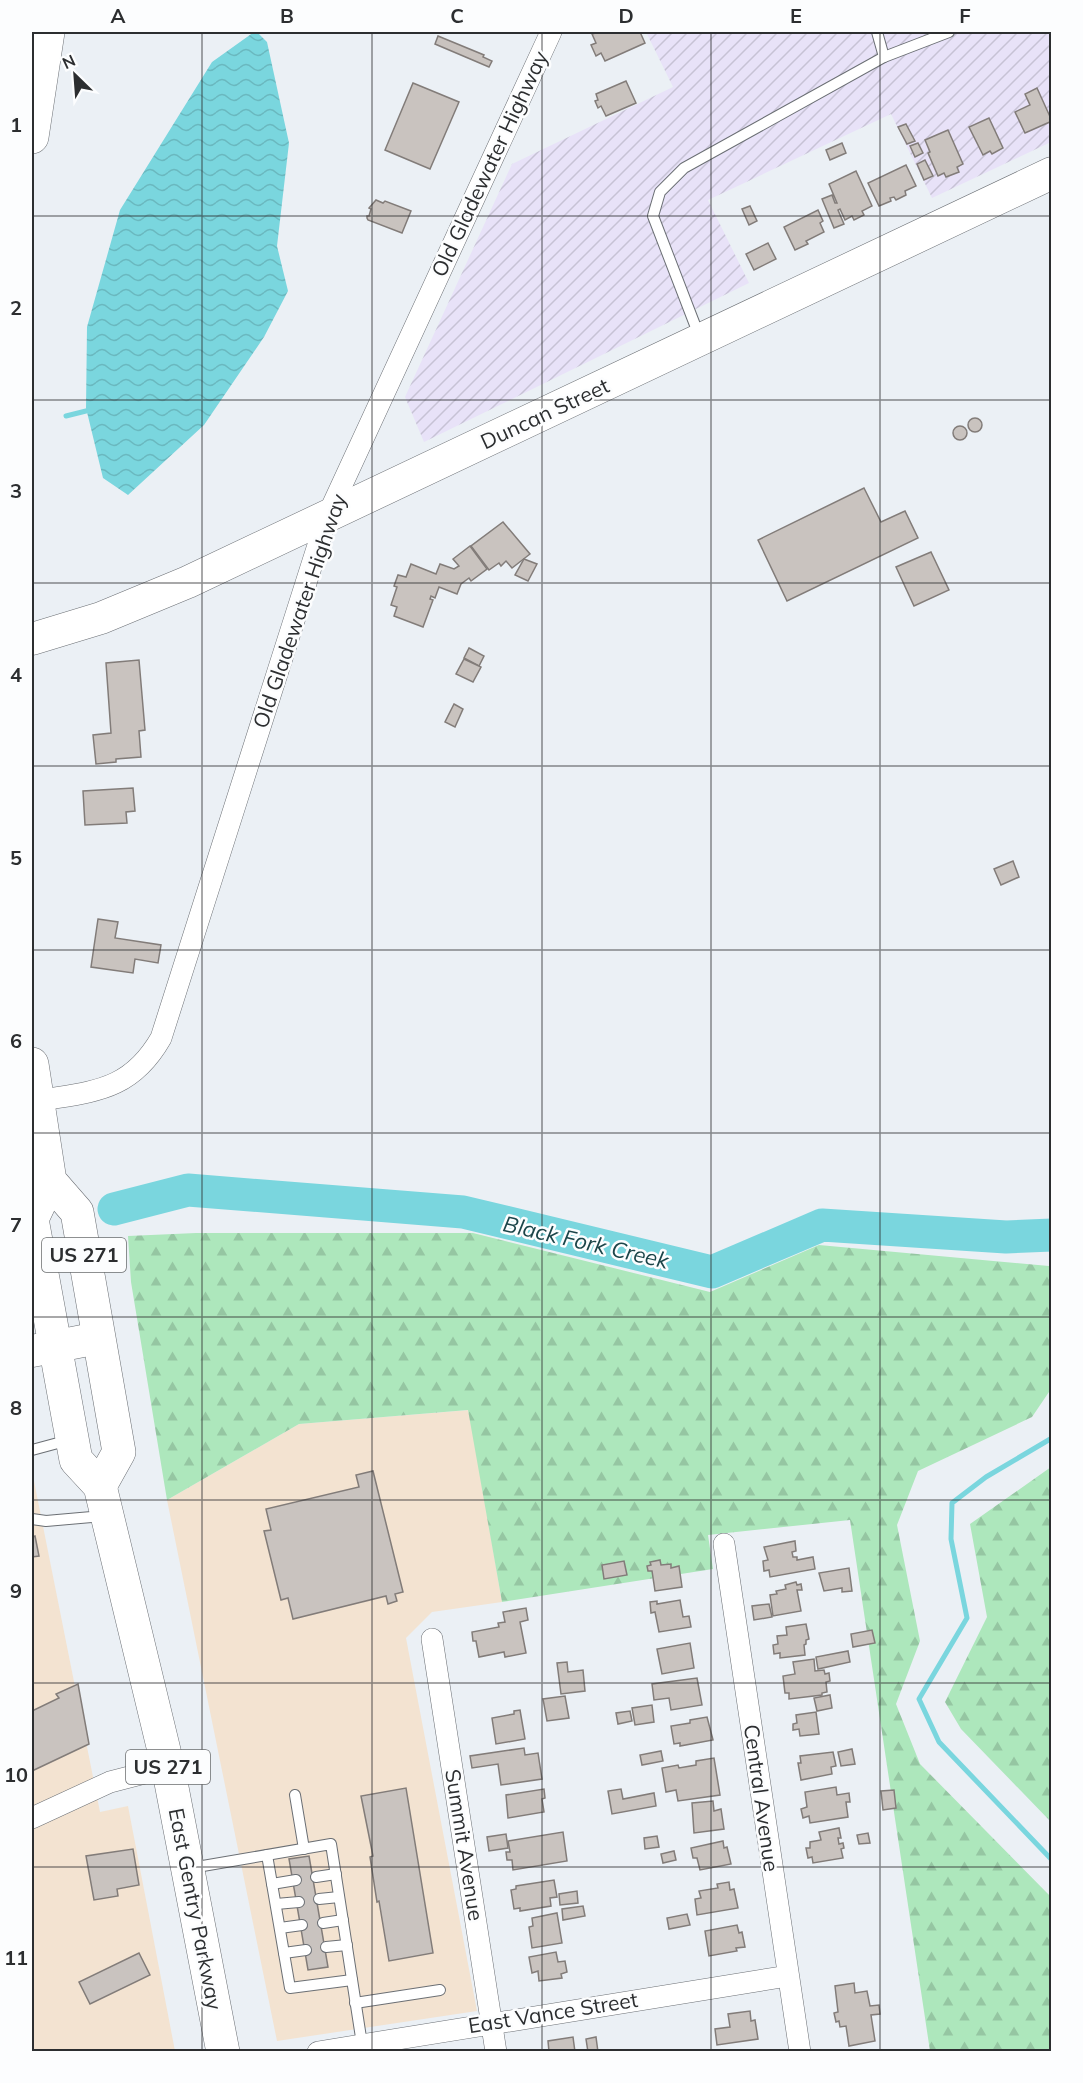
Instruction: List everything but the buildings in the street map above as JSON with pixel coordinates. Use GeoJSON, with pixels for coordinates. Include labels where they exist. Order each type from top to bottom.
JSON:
{"type":"FeatureCollection","features":[{"type":"Feature","properties":{"kind":"main road"},"geometry":{"type":"LineString","coordinates":[[32,137],[48,32]]}},
{"type":"Feature","properties":{"kind":"main road"},"geometry":{"type":"LineString","coordinates":[[32,1064],[50,1181]]}},
{"type":"Feature","properties":{"kind":"main road","name":"US 271"},"geometry":{"type":"LineString","coordinates":[[50,1181],[77,1212],[119,1452],[103,1501]]}},
{"type":"Feature","properties":{"kind":"main road","name":"East Gentry Parkway"},"geometry":{"type":"LineString","coordinates":[[50,1181],[32,1219],[43,1348],[73,1439],[76,1460],[103,1501],[168,1767],[223,2052]]}},
{"type":"Feature","properties":{"kind":"street","name":"Old Gladewater Highway"},"geometry":{"type":"LineString","coordinates":[[37,1101],[100,1090],[116,1084],[144,1064],[161,1038],[327,517],[551,32]]}},
{"type":"Feature","properties":{"kind":"street","name":"Duncan Street"},"geometry":{"type":"LineString","coordinates":[[32,639],[101,618],[188,582],[1052,173]]}},
{"type":"Feature","properties":{"kind":"street"},"geometry":{"type":"LineString","coordinates":[[43,1348],[98,1338]]}},
{"type":"Feature","properties":{"kind":"street","name":"Central Avenue"},"geometry":{"type":"LineString","coordinates":[[724,1544],[800,2052]]}},
{"type":"Feature","properties":{"kind":"street","name":"Summit Avenue"},"geometry":{"type":"LineString","coordinates":[[432,1640],[496,2052]]}},
{"type":"Feature","properties":{"kind":"street"},"geometry":{"type":"LineString","coordinates":[[32,1818],[110,1782],[168,1767]]}},
{"type":"Feature","properties":{"kind":"street","name":"East Vance Street"},"geometry":{"type":"LineString","coordinates":[[318,2052],[491,2022],[788,1977]]}},
{"type":"Feature","properties":{"kind":"lane"},"geometry":{"type":"LineString","coordinates":[[877,32],[884,57]]}},
{"type":"Feature","properties":{"kind":"lane"},"geometry":{"type":"LineString","coordinates":[[701,341],[653,216],[660,192],[684,168],[884,57],[949,32]]}},
{"type":"Feature","properties":{"kind":"lane"},"geometry":{"type":"LineString","coordinates":[[32,1450],[73,1439]]}},
{"type":"Feature","properties":{"kind":"lane"},"geometry":{"type":"LineString","coordinates":[[32,1519],[46,1521],[103,1501]]}},
{"type":"Feature","properties":{"kind":"lane"},"geometry":{"type":"LineString","coordinates":[[295,1795],[304,1849]]}},
{"type":"Feature","properties":{"kind":"lane"},"geometry":{"type":"LineString","coordinates":[[188,1868],[331,1844],[362,2044]]}},
{"type":"Feature","properties":{"kind":"lane"},"geometry":{"type":"LineString","coordinates":[[267,1855],[290,1988],[352,1980]]}},
{"type":"Feature","properties":{"kind":"lane"},"geometry":{"type":"LineString","coordinates":[[316,1877],[336,1874]]}},
{"type":"Feature","properties":{"kind":"lane"},"geometry":{"type":"LineString","coordinates":[[272,1884],[296,1880]]}},
{"type":"Feature","properties":{"kind":"lane"},"geometry":{"type":"LineString","coordinates":[[318,1899],[339,1897]]}},
{"type":"Feature","properties":{"kind":"lane"},"geometry":{"type":"LineString","coordinates":[[276,1904],[299,1902]]}},
{"type":"Feature","properties":{"kind":"lane"},"geometry":{"type":"LineString","coordinates":[[322,1923],[343,1920]]}},
{"type":"Feature","properties":{"kind":"lane"},"geometry":{"type":"LineString","coordinates":[[280,1928],[302,1925]]}},
{"type":"Feature","properties":{"kind":"lane"},"geometry":{"type":"LineString","coordinates":[[326,1947],[347,1945]]}},
{"type":"Feature","properties":{"kind":"lane"},"geometry":{"type":"LineString","coordinates":[[284,1953],[306,1950]]}},
{"type":"Feature","properties":{"kind":"lane"},"geometry":{"type":"LineString","coordinates":[[355,2003],[440,1990]]}},
{"type":"Feature","properties":{"kind":"shaded area"},"geometry":{"type":"Polygon","coordinates":[[[646,32],[1051,32],[1051,142],[932,198],[891,114],[708,200],[749,283],[424,442],[405,397],[512,164],[673,87],[646,32]]]}},
{"type":"Feature","properties":{"kind":"shaded area"},"geometry":{"type":"Polygon","coordinates":[[[469,1410],[502,1602],[432,1612],[406,1638],[477,2011],[277,2041],[167,1500],[299,1424],[469,1410]]]}},
{"type":"Feature","properties":{"kind":"shaded area"},"geometry":{"type":"Polygon","coordinates":[[[32,1471],[100,1812],[128,1806],[175,2051],[32,2051],[32,1471]]]}},
{"type":"Feature","properties":{"kind":"green space"},"geometry":{"type":"Polygon","coordinates":[[[196,1233],[473,1233],[710,1292],[819,1245],[1049,1266],[1052,1270],[1051,1389],[1032,1417],[918,1471],[897,1525],[920,1641],[896,1704],[920,1764],[1051,1897],[1051,2051],[930,2051],[850,1520],[708,1535],[713,1569],[502,1602],[468,1410],[299,1424],[167,1500],[131,1282],[128,1236],[196,1233]]]}},
{"type":"Feature","properties":{"kind":"green space"},"geometry":{"type":"Polygon","coordinates":[[[1051,1467],[1051,1822],[961,1729],[945,1702],[987,1617],[970,1524],[1051,1467]]]}},
{"type":"Feature","properties":{"kind":"water"},"geometry":{"type":"Polygon","coordinates":[[[257,32],[267,42],[289,143],[277,246],[288,291],[264,337],[204,425],[128,495],[103,478],[86,408],[87,327],[120,210],[212,62],[257,32]]]}},
{"type":"Feature","properties":{"kind":"waterway"},"geometry":{"type":"LineString","coordinates":[[66,416],[94,409]]}},
{"type":"Feature","properties":{"kind":"waterway","name":"Black Fork Creek"},"geometry":{"type":"LineString","coordinates":[[114,1209],[188,1190],[463,1212],[712,1272],[822,1225],[1006,1237],[1052,1235]]}},
{"type":"Feature","properties":{"kind":"waterway"},"geometry":{"type":"LineString","coordinates":[[1052,1438],[986,1477],[952,1503],[951,1539],[967,1618],[919,1699],[939,1742],[1052,1860]]}}]}
